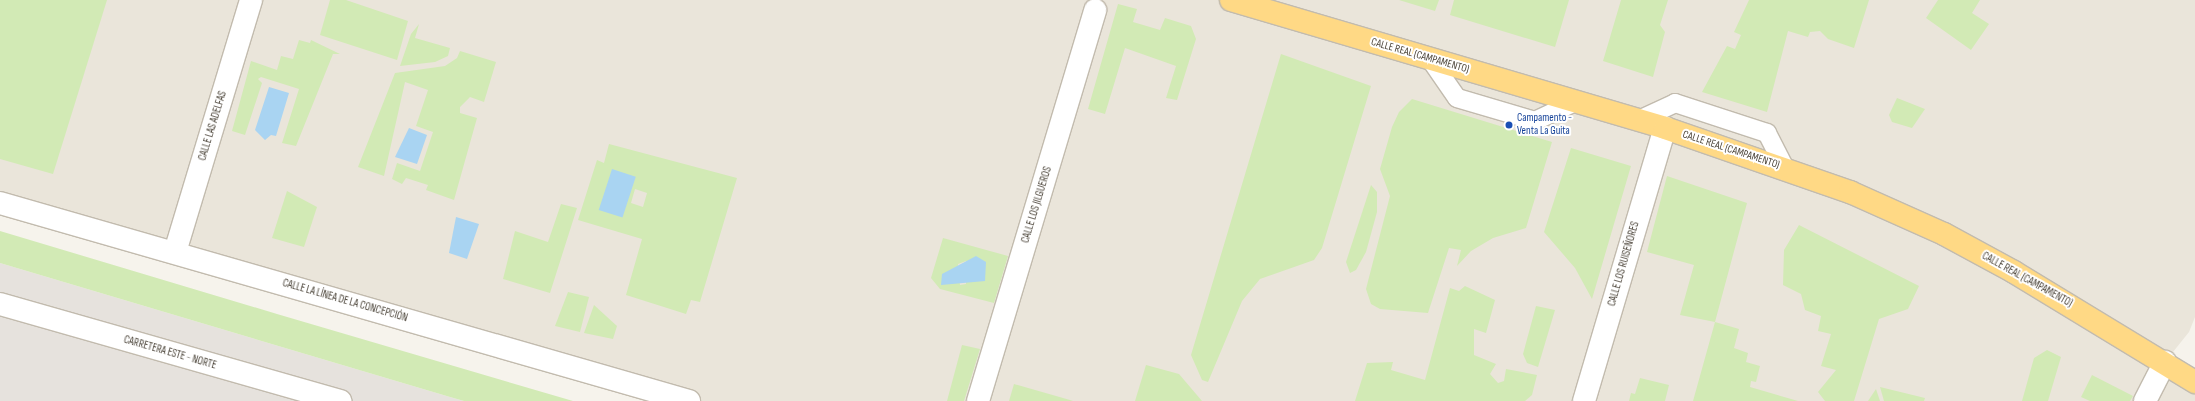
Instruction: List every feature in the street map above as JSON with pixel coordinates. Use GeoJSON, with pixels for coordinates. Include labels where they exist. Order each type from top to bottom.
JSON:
{"type":"FeatureCollection","features":[{"type":"Feature","properties":{"kind":"highway","name":"CALLE REAL (CAMPAMENTO)"},"geometry":{"type":"LineString","coordinates":[[1231,0],[1665,128],[1784,167],[1850,192],[1944,234],[2165,362],[2195,382]]}},
{"type":"Feature","properties":{"kind":"street","name":"CALLE LAS ADELFAS"},"geometry":{"type":"LineString","coordinates":[[175,252],[251,0]]}},
{"type":"Feature","properties":{"kind":"street","name":"CALLE LOS JILGUEROS"},"geometry":{"type":"LineString","coordinates":[[978,401],[1096,10]]}},
{"type":"Feature","properties":{"kind":"street","name":"CALLE LOS RUISEÑORES"},"geometry":{"type":"LineString","coordinates":[[1584,401],[1665,128]]}},
{"type":"Feature","properties":{"kind":"street","name":"CALLE LA LÍNEA DE LA CONCEPCIÓN"},"geometry":{"type":"LineString","coordinates":[[0,203],[175,252],[689,401]]}},
{"type":"Feature","properties":{"kind":"street","name":"CARRETERA ESTE - NORTE"},"geometry":{"type":"LineString","coordinates":[[0,304],[340,401]]}},
{"type":"Feature","properties":{"kind":"street"},"geometry":{"type":"LineString","coordinates":[[2145,401],[2165,362]]}},
{"type":"Feature","properties":{"kind":"lane"},"geometry":{"type":"LineString","coordinates":[[1430,59],[1457,98],[1535,121],[1575,102]]}},
{"type":"Feature","properties":{"kind":"lane"},"geometry":{"type":"LineString","coordinates":[[1638,120],[1675,103],[1767,133],[1784,167]]}},
{"type":"Feature","properties":{"kind":"shaded area"},"geometry":{"type":"Polygon","coordinates":[[[0,0],[2195,0],[2195,317],[2189,332],[2165,362],[2195,382],[2195,401],[689,401],[0,203],[0,0]]]}},
{"type":"Feature","properties":{"kind":"shaded area"},"geometry":{"type":"Polygon","coordinates":[[[0,263],[450,397],[464,401],[0,401],[0,263]]]}},
{"type":"Feature","properties":{"kind":"green space"},"geometry":{"type":"Polygon","coordinates":[[[0,0],[107,0],[53,174],[0,159],[0,0]]]}},
{"type":"Feature","properties":{"kind":"green space"},"geometry":{"type":"Polygon","coordinates":[[[330,0],[346,0],[408,21],[397,60],[320,35],[330,0]]]}},
{"type":"Feature","properties":{"kind":"green space"},"geometry":{"type":"Polygon","coordinates":[[[1399,0],[1439,0],[1435,11],[1399,0]]]}},
{"type":"Feature","properties":{"kind":"green space"},"geometry":{"type":"Polygon","coordinates":[[[1454,0],[1569,0],[1555,47],[1450,15],[1454,0]]]}},
{"type":"Feature","properties":{"kind":"green space"},"geometry":{"type":"Polygon","coordinates":[[[1621,0],[1668,0],[1660,25],[1665,32],[1653,77],[1603,61],[1621,0]]]}},
{"type":"Feature","properties":{"kind":"green space"},"geometry":{"type":"Polygon","coordinates":[[[1749,0],[1869,0],[1854,48],[1828,39],[1820,31],[1810,32],[1808,37],[1788,31],[1767,112],[1702,92],[1727,46],[1735,49],[1741,35],[1734,32],[1749,0]]]}},
{"type":"Feature","properties":{"kind":"green space"},"geometry":{"type":"Polygon","coordinates":[[[1938,0],[1980,0],[1972,13],[1989,24],[1971,50],[1926,18],[1938,0]]]}},
{"type":"Feature","properties":{"kind":"green space"},"geometry":{"type":"Polygon","coordinates":[[[1118,4],[1137,9],[1133,22],[1160,30],[1165,18],[1191,26],[1196,39],[1177,100],[1166,98],[1176,66],[1125,48],[1105,114],[1088,109],[1118,4]]]}},
{"type":"Feature","properties":{"kind":"green space"},"geometry":{"type":"Polygon","coordinates":[[[419,24],[415,38],[450,48],[448,56],[435,62],[400,66],[411,34],[419,24]]]}},
{"type":"Feature","properties":{"kind":"green space"},"geometry":{"type":"Polygon","coordinates":[[[299,40],[310,43],[311,40],[340,54],[333,54],[296,146],[282,143],[299,89],[261,77],[258,79],[262,83],[245,135],[232,131],[251,61],[277,70],[281,56],[293,59],[299,40]]]}},
{"type":"Feature","properties":{"kind":"green space"},"geometry":{"type":"Polygon","coordinates":[[[460,51],[496,62],[484,102],[470,97],[460,107],[460,113],[477,118],[454,200],[426,190],[428,185],[406,178],[402,184],[392,179],[397,163],[420,171],[433,132],[416,126],[428,90],[405,82],[384,176],[358,167],[395,73],[445,66],[457,58],[460,51]]]}},
{"type":"Feature","properties":{"kind":"green space"},"geometry":{"type":"Polygon","coordinates":[[[1281,54],[1371,86],[1322,248],[1314,260],[1260,279],[1242,301],[1208,382],[1202,380],[1191,355],[1281,54]]]}},
{"type":"Feature","properties":{"kind":"green space"},"geometry":{"type":"Polygon","coordinates":[[[1897,98],[1925,109],[1912,128],[1892,122],[1889,115],[1897,98]]]}},
{"type":"Feature","properties":{"kind":"green space"},"geometry":{"type":"Polygon","coordinates":[[[1412,99],[1552,142],[1526,228],[1493,238],[1471,251],[1457,266],[1461,250],[1449,248],[1428,313],[1380,309],[1371,304],[1366,289],[1390,196],[1380,169],[1392,127],[1399,112],[1412,99]]]}},
{"type":"Feature","properties":{"kind":"green space"},"geometry":{"type":"Polygon","coordinates":[[[609,144],[737,178],[700,302],[691,300],[686,314],[626,295],[642,239],[578,220],[597,160],[604,163],[609,144]],[[635,189],[631,203],[643,207],[647,193],[635,189]]]}},
{"type":"Feature","properties":{"kind":"green space"},"geometry":{"type":"Polygon","coordinates":[[[1571,148],[1631,166],[1592,299],[1575,268],[1544,232],[1571,148]]]}},
{"type":"Feature","properties":{"kind":"green space"},"geometry":{"type":"Polygon","coordinates":[[[1667,176],[1747,203],[1715,322],[1680,315],[1694,265],[1647,252],[1667,176]]]}},
{"type":"Feature","properties":{"kind":"green space"},"geometry":{"type":"Polygon","coordinates":[[[1371,185],[1377,192],[1377,212],[1366,252],[1356,270],[1350,273],[1346,262],[1371,185]]]}},
{"type":"Feature","properties":{"kind":"green space"},"geometry":{"type":"Polygon","coordinates":[[[287,191],[317,207],[304,247],[272,238],[287,191]]]}},
{"type":"Feature","properties":{"kind":"green space"},"geometry":{"type":"Polygon","coordinates":[[[561,204],[577,208],[550,293],[503,279],[515,231],[548,242],[561,204]]]}},
{"type":"Feature","properties":{"kind":"green space"},"geometry":{"type":"Polygon","coordinates":[[[1799,225],[1919,286],[1908,309],[1879,319],[1854,401],[1825,401],[1818,392],[1836,370],[1821,366],[1831,334],[1818,331],[1821,316],[1805,310],[1801,294],[1783,285],[1784,250],[1799,225]]]}},
{"type":"Feature","properties":{"kind":"green space"},"geometry":{"type":"Polygon","coordinates":[[[0,231],[573,401],[464,401],[450,397],[0,263],[0,231]]]}},
{"type":"Feature","properties":{"kind":"green space"},"geometry":{"type":"Polygon","coordinates":[[[943,238],[1008,256],[994,303],[940,289],[931,278],[943,238]],[[966,261],[958,264],[960,285],[966,284],[966,261]]]}},
{"type":"Feature","properties":{"kind":"green space"},"geometry":{"type":"Polygon","coordinates":[[[1465,286],[1495,300],[1486,333],[1474,329],[1474,355],[1496,364],[1490,374],[1498,383],[1504,381],[1506,369],[1537,375],[1532,395],[1525,401],[1355,401],[1367,363],[1393,362],[1391,370],[1425,380],[1450,288],[1459,291],[1465,286]]]}},
{"type":"Feature","properties":{"kind":"green space"},"geometry":{"type":"Polygon","coordinates":[[[568,292],[589,297],[580,332],[555,326],[568,292]]]}},
{"type":"Feature","properties":{"kind":"green space"},"geometry":{"type":"Polygon","coordinates":[[[594,305],[617,326],[613,339],[584,333],[594,305]]]}},
{"type":"Feature","properties":{"kind":"green space"},"geometry":{"type":"Polygon","coordinates":[[[1536,306],[1555,310],[1538,367],[1527,363],[1523,354],[1536,306]]]}},
{"type":"Feature","properties":{"kind":"green space"},"geometry":{"type":"Polygon","coordinates":[[[1715,322],[1739,329],[1734,348],[1748,353],[1746,362],[1760,366],[1756,382],[1751,381],[1750,387],[1798,401],[1693,401],[1715,322]]]}},
{"type":"Feature","properties":{"kind":"green space"},"geometry":{"type":"Polygon","coordinates":[[[962,345],[980,349],[964,401],[947,401],[962,345]]]}},
{"type":"Feature","properties":{"kind":"green space"},"geometry":{"type":"Polygon","coordinates":[[[2047,350],[2061,357],[2048,401],[2022,401],[2034,358],[2047,350]]]}},
{"type":"Feature","properties":{"kind":"green space"},"geometry":{"type":"Polygon","coordinates":[[[1146,365],[1179,374],[1202,401],[1135,401],[1146,365]]]}},
{"type":"Feature","properties":{"kind":"green space"},"geometry":{"type":"Polygon","coordinates":[[[2092,375],[2133,396],[2130,401],[2090,401],[2081,397],[2092,375]]]}},
{"type":"Feature","properties":{"kind":"green space"},"geometry":{"type":"Polygon","coordinates":[[[1640,378],[1669,385],[1665,401],[1629,401],[1631,393],[1635,394],[1640,378]]]}},
{"type":"Feature","properties":{"kind":"green space"},"geometry":{"type":"Polygon","coordinates":[[[1014,384],[1070,400],[1073,401],[1009,401],[1014,384]]]}},
{"type":"Feature","properties":{"kind":"green space"},"geometry":{"type":"Polygon","coordinates":[[[1880,387],[1925,398],[1924,401],[1884,401],[1880,387]]]}},
{"type":"Feature","properties":{"kind":"green space"},"geometry":{"type":"Polygon","coordinates":[[[1876,389],[1880,401],[1868,401],[1876,389]]]}},
{"type":"Feature","properties":{"kind":"water"},"geometry":{"type":"Polygon","coordinates":[[[269,87],[289,93],[276,136],[271,135],[265,140],[255,130],[269,87]]]}},
{"type":"Feature","properties":{"kind":"water"},"geometry":{"type":"Polygon","coordinates":[[[409,128],[427,135],[417,164],[395,157],[409,128]]]}},
{"type":"Feature","properties":{"kind":"water"},"geometry":{"type":"Polygon","coordinates":[[[612,169],[636,177],[622,218],[599,210],[612,169]]]}},
{"type":"Feature","properties":{"kind":"water"},"geometry":{"type":"Polygon","coordinates":[[[456,217],[479,224],[467,259],[449,253],[456,217]]]}},
{"type":"Feature","properties":{"kind":"water"},"geometry":{"type":"Polygon","coordinates":[[[976,256],[986,262],[985,281],[941,285],[942,274],[976,256]]]}},
{"type":"Feature","properties":{"kind":"place","name":"Campamento - Venta La Guita"},"geometry":{"type":"Point","coordinates":[1509,125]}}]}
